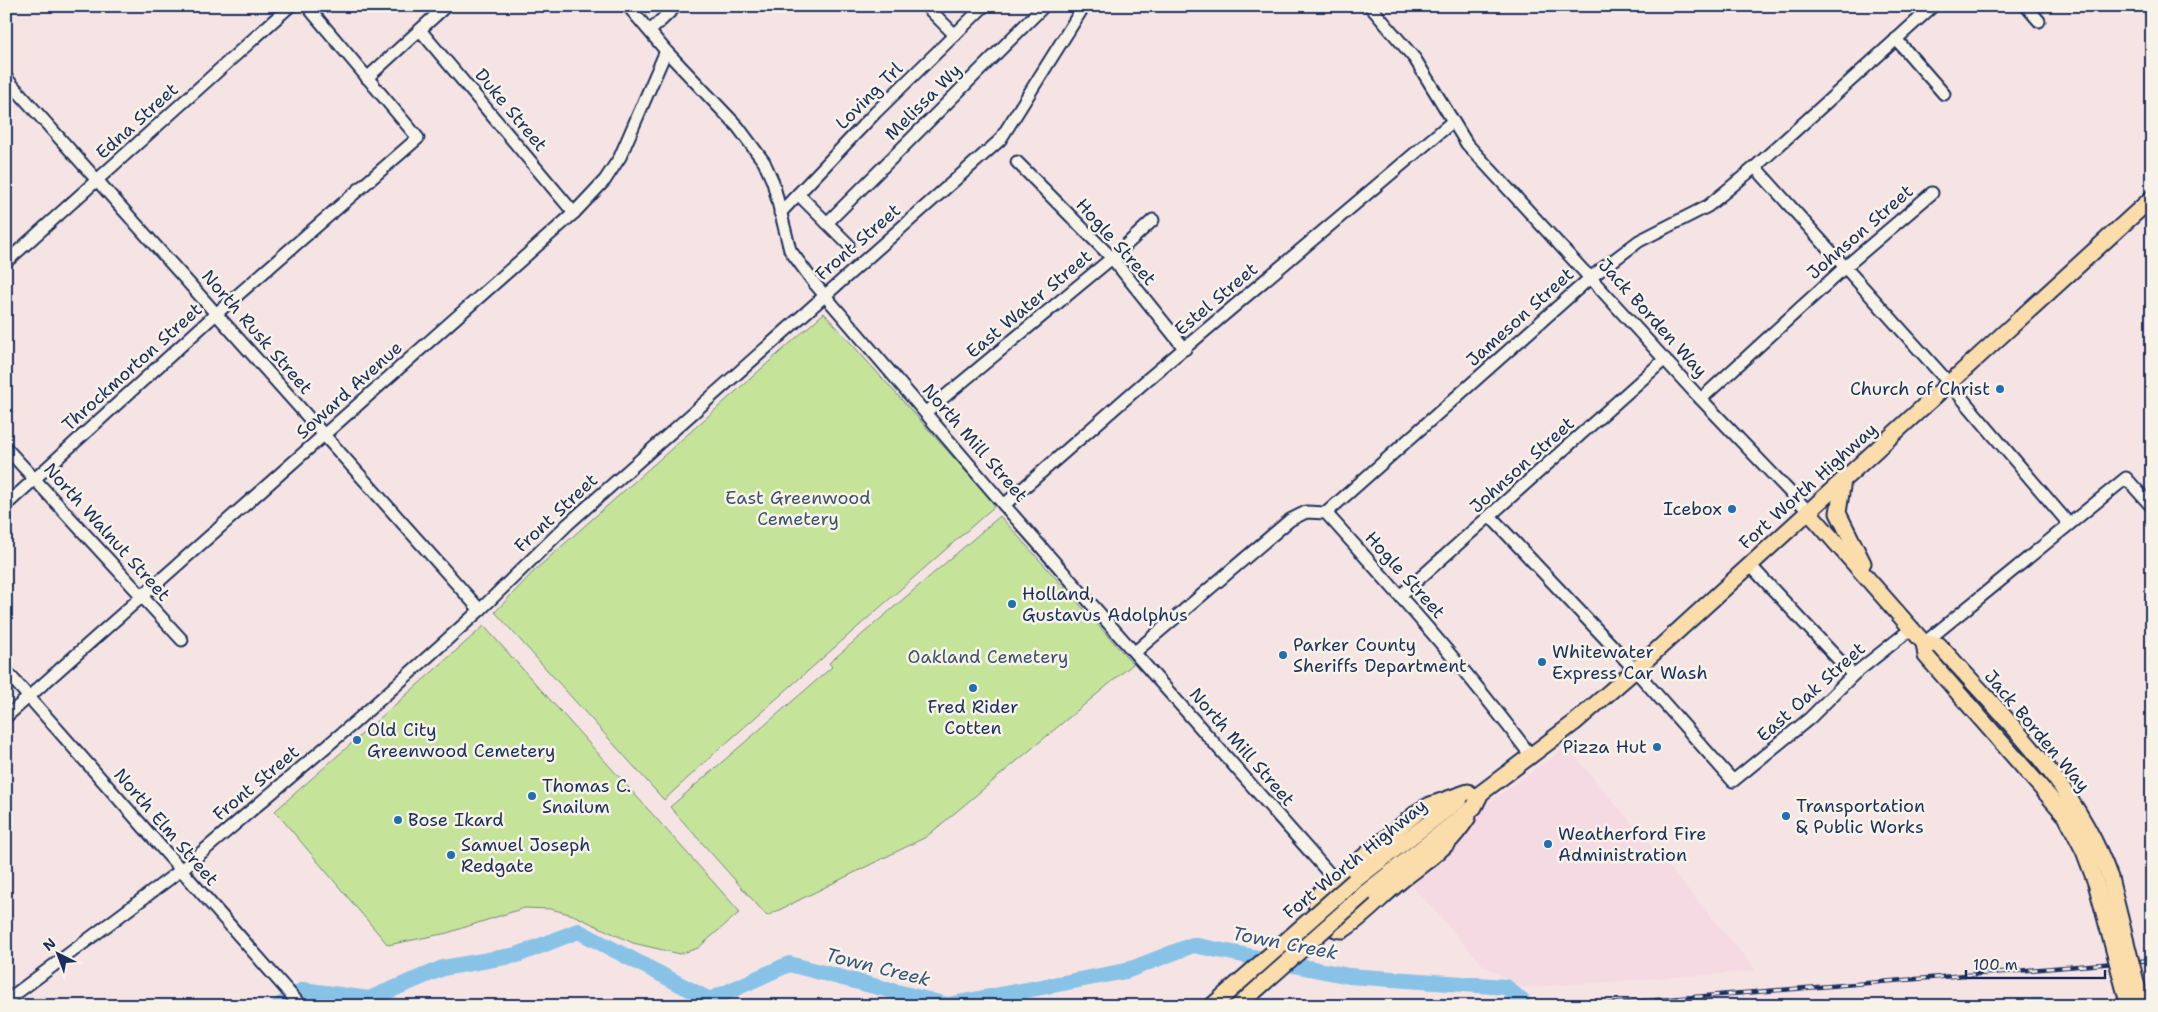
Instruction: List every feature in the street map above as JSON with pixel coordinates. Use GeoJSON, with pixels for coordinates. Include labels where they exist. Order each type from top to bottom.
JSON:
{"type":"FeatureCollection","features":[{"type":"Feature","properties":{"kind":"main road","name":"Fort Worth Highway"},"geometry":{"type":"LineString","coordinates":[[1212,1006],[1354,881],[1474,793],[1531,756],[1574,723],[1635,670],[2152,198]]}},
{"type":"Feature","properties":{"kind":"main road"},"geometry":{"type":"LineString","coordinates":[[1843,480],[1838,513],[1874,585]]}},
{"type":"Feature","properties":{"kind":"main road","name":"Jack Borden Way"},"geometry":{"type":"LineString","coordinates":[[1808,511],[1912,628],[1924,643],[1926,656],[2066,816],[2084,851],[2103,881],[2142,1006]]}},
{"type":"Feature","properties":{"kind":"main road","name":"Fort Worth Highway"},"geometry":{"type":"LineString","coordinates":[[1238,1006],[1365,893],[1474,807],[1474,793]]}},
{"type":"Feature","properties":{"kind":"main road"},"geometry":{"type":"LineString","coordinates":[[1474,793],[1430,804],[1419,810],[1320,893],[1316,905],[1326,922],[1336,930],[1350,925],[1403,879],[1439,853],[1456,836],[1474,807]]}},
{"type":"Feature","properties":{"kind":"main road","name":"Jack Borden Way"},"geometry":{"type":"LineString","coordinates":[[2103,881],[2128,1006]]}},
{"type":"Feature","properties":{"kind":"street","name":"Edna Street"},"geometry":{"type":"LineString","coordinates":[[6,262],[290,6]]}},
{"type":"Feature","properties":{"kind":"street"},"geometry":{"type":"LineString","coordinates":[[307,6],[366,78],[446,6]]}},
{"type":"Feature","properties":{"kind":"street","name":"North Mill Street"},"geometry":{"type":"LineString","coordinates":[[628,6],[650,30],[666,52],[738,127],[764,162],[790,250],[824,295],[1004,505],[1335,880]]}},
{"type":"Feature","properties":{"kind":"street"},"geometry":{"type":"LineString","coordinates":[[650,30],[676,6]]}},
{"type":"Feature","properties":{"kind":"street"},"geometry":{"type":"LineString","coordinates":[[926,6],[955,36]]}},
{"type":"Feature","properties":{"kind":"street","name":"Loving Trl"},"geometry":{"type":"LineString","coordinates":[[780,213],[984,6]]}},
{"type":"Feature","properties":{"kind":"street","name":"Melissa Wy"},"geometry":{"type":"LineString","coordinates":[[827,223],[1044,6]]}},
{"type":"Feature","properties":{"kind":"street","name":"Front Street"},"geometry":{"type":"LineString","coordinates":[[6,1002],[181,870],[354,723],[480,610],[568,524],[1000,140],[1084,6]]}},
{"type":"Feature","properties":{"kind":"street","name":"Jack Borden Way"},"geometry":{"type":"LineString","coordinates":[[1370,6],[1415,59],[1467,144],[1701,399],[1808,511]]}},
{"type":"Feature","properties":{"kind":"street","name":"Jameson Street"},"geometry":{"type":"LineString","coordinates":[[1326,513],[1590,278],[1639,241],[1708,206],[1755,167],[1933,6]]}},
{"type":"Feature","properties":{"kind":"street"},"geometry":{"type":"LineString","coordinates":[[2026,6],[2039,20]]}},
{"type":"Feature","properties":{"kind":"street","name":"Duke Street"},"geometry":{"type":"LineString","coordinates":[[420,30],[574,213]]}},
{"type":"Feature","properties":{"kind":"street"},"geometry":{"type":"LineString","coordinates":[[1896,39],[1944,94]]}},
{"type":"Feature","properties":{"kind":"street","name":"Soward Avenue"},"geometry":{"type":"LineString","coordinates":[[6,717],[574,213],[605,180],[620,157],[666,52]]}},
{"type":"Feature","properties":{"kind":"street","name":"North Rusk Street"},"geometry":{"type":"LineString","coordinates":[[6,78],[480,610]]}},
{"type":"Feature","properties":{"kind":"street","name":"Throckmorton Street"},"geometry":{"type":"LineString","coordinates":[[6,505],[217,314],[418,138],[366,78]]}},
{"type":"Feature","properties":{"kind":"street","name":"Estel Street"},"geometry":{"type":"LineString","coordinates":[[1004,505],[1452,122]]}},
{"type":"Feature","properties":{"kind":"street","name":"Hogle Street"},"geometry":{"type":"LineString","coordinates":[[1017,162],[1112,258],[1185,349]]}},
{"type":"Feature","properties":{"kind":"street"},"geometry":{"type":"LineString","coordinates":[[1755,167],[1949,383],[2069,524]]}},
{"type":"Feature","properties":{"kind":"street","name":"Johnson Street"},"geometry":{"type":"LineString","coordinates":[[1701,399],[1844,268],[1932,193]]}},
{"type":"Feature","properties":{"kind":"street"},"geometry":{"type":"LineString","coordinates":[[798,194],[848,244]]}},
{"type":"Feature","properties":{"kind":"street","name":"East Water Street"},"geometry":{"type":"LineString","coordinates":[[926,412],[1112,258],[1152,220]]}},
{"type":"Feature","properties":{"kind":"street","name":"Johnson Street"},"geometry":{"type":"LineString","coordinates":[[1401,595],[1665,360]]}},
{"type":"Feature","properties":{"kind":"street","name":"North Walnut Street"},"geometry":{"type":"LineString","coordinates":[[6,448],[182,640]]}},
{"type":"Feature","properties":{"kind":"street"},"geometry":{"type":"LineString","coordinates":[[1924,643],[2126,478],[2152,507]]}},
{"type":"Feature","properties":{"kind":"street"},"geometry":{"type":"LineString","coordinates":[[1135,652],[1290,520],[1306,512],[1326,513]]}},
{"type":"Feature","properties":{"kind":"street","name":"Hogle Street"},"geometry":{"type":"LineString","coordinates":[[1326,513],[1401,595],[1486,696],[1531,756]]}},
{"type":"Feature","properties":{"kind":"street"},"geometry":{"type":"LineString","coordinates":[[1491,516],[1635,670]]}},
{"type":"Feature","properties":{"kind":"street"},"geometry":{"type":"LineString","coordinates":[[1750,565],[1854,675]]}},
{"type":"Feature","properties":{"kind":"street","name":"East Oak Street"},"geometry":{"type":"LineString","coordinates":[[1635,670],[1733,781],[1810,718],[1854,675],[1912,628]]}},
{"type":"Feature","properties":{"kind":"street","name":"North Elm Street"},"geometry":{"type":"LineString","coordinates":[[6,671],[301,1006]]}},
{"type":"Feature","properties":{"kind":"shaded area"},"geometry":{"type":"Polygon","coordinates":[[[1567,747],[1757,971],[1522,988],[1483,965],[1408,881],[1476,811],[1567,747]]]}},
{"type":"Feature","properties":{"kind":"green space","name":"East Greenwood Cemetery"},"geometry":{"type":"Polygon","coordinates":[[[824,313],[996,505],[664,800],[495,612],[535,570],[824,313]]]}},
{"type":"Feature","properties":{"kind":"green space","name":"Oakland Cemetery"},"geometry":{"type":"Polygon","coordinates":[[[1000,516],[1133,664],[926,837],[767,916],[670,807],[832,667],[829,663],[1000,516]]]}},
{"type":"Feature","properties":{"kind":"green space"},"geometry":{"type":"Polygon","coordinates":[[[484,626],[740,912],[698,948],[680,954],[633,943],[573,915],[551,909],[524,908],[447,933],[388,945],[275,811],[484,626]]]}},
{"type":"Feature","properties":{"kind":"waterway","name":"Town Creek"},"geometry":{"type":"LineString","coordinates":[[279,1006],[303,990],[369,999],[443,968],[517,955],[578,931],[710,1000],[789,964],[947,1005],[1126,971],[1193,945],[1349,976],[1506,987],[1523,1002]]}},
{"type":"Feature","properties":{"kind":"waterway","name":"Town Creek"},"geometry":{"type":"LineString","coordinates":[[2034,1006],[2046,1006]]}},
{"type":"Feature","properties":{"kind":"railway"},"geometry":{"type":"LineString","coordinates":[[1583,1006],[2152,960]]}},
{"type":"Feature","properties":{"kind":"place","name":"Church of Christ"},"geometry":{"type":"Point","coordinates":[2000,389]}},
{"type":"Feature","properties":{"kind":"place","name":"Icebox"},"geometry":{"type":"Point","coordinates":[1732,509]}},
{"type":"Feature","properties":{"kind":"place","name":"Holland, Gustavus Adolphus"},"geometry":{"type":"Point","coordinates":[1012,604]}},
{"type":"Feature","properties":{"kind":"place","name":"Parker County Sheriffs Department"},"geometry":{"type":"Point","coordinates":[1283,655]}},
{"type":"Feature","properties":{"kind":"place","name":"Whitewater Express Car Wash"},"geometry":{"type":"Point","coordinates":[1542,662]}},
{"type":"Feature","properties":{"kind":"place","name":"Fred Rider Cotten"},"geometry":{"type":"Point","coordinates":[973,688]}},
{"type":"Feature","properties":{"kind":"place","name":"Old City Greenwood Cemetery"},"geometry":{"type":"Point","coordinates":[357,740]}},
{"type":"Feature","properties":{"kind":"place","name":"Pizza Hut"},"geometry":{"type":"Point","coordinates":[1657,747]}},
{"type":"Feature","properties":{"kind":"place","name":"Thomas C. Snailum"},"geometry":{"type":"Point","coordinates":[532,796]}},
{"type":"Feature","properties":{"kind":"place","name":"Transportation & Public Works"},"geometry":{"type":"Point","coordinates":[1786,816]}},
{"type":"Feature","properties":{"kind":"place","name":"Bose Ikard"},"geometry":{"type":"Point","coordinates":[398,820]}},
{"type":"Feature","properties":{"kind":"place","name":"Weatherford Fire Administration"},"geometry":{"type":"Point","coordinates":[1548,844]}},
{"type":"Feature","properties":{"kind":"place","name":"Samuel Joseph Redgate"},"geometry":{"type":"Point","coordinates":[451,855]}}]}
